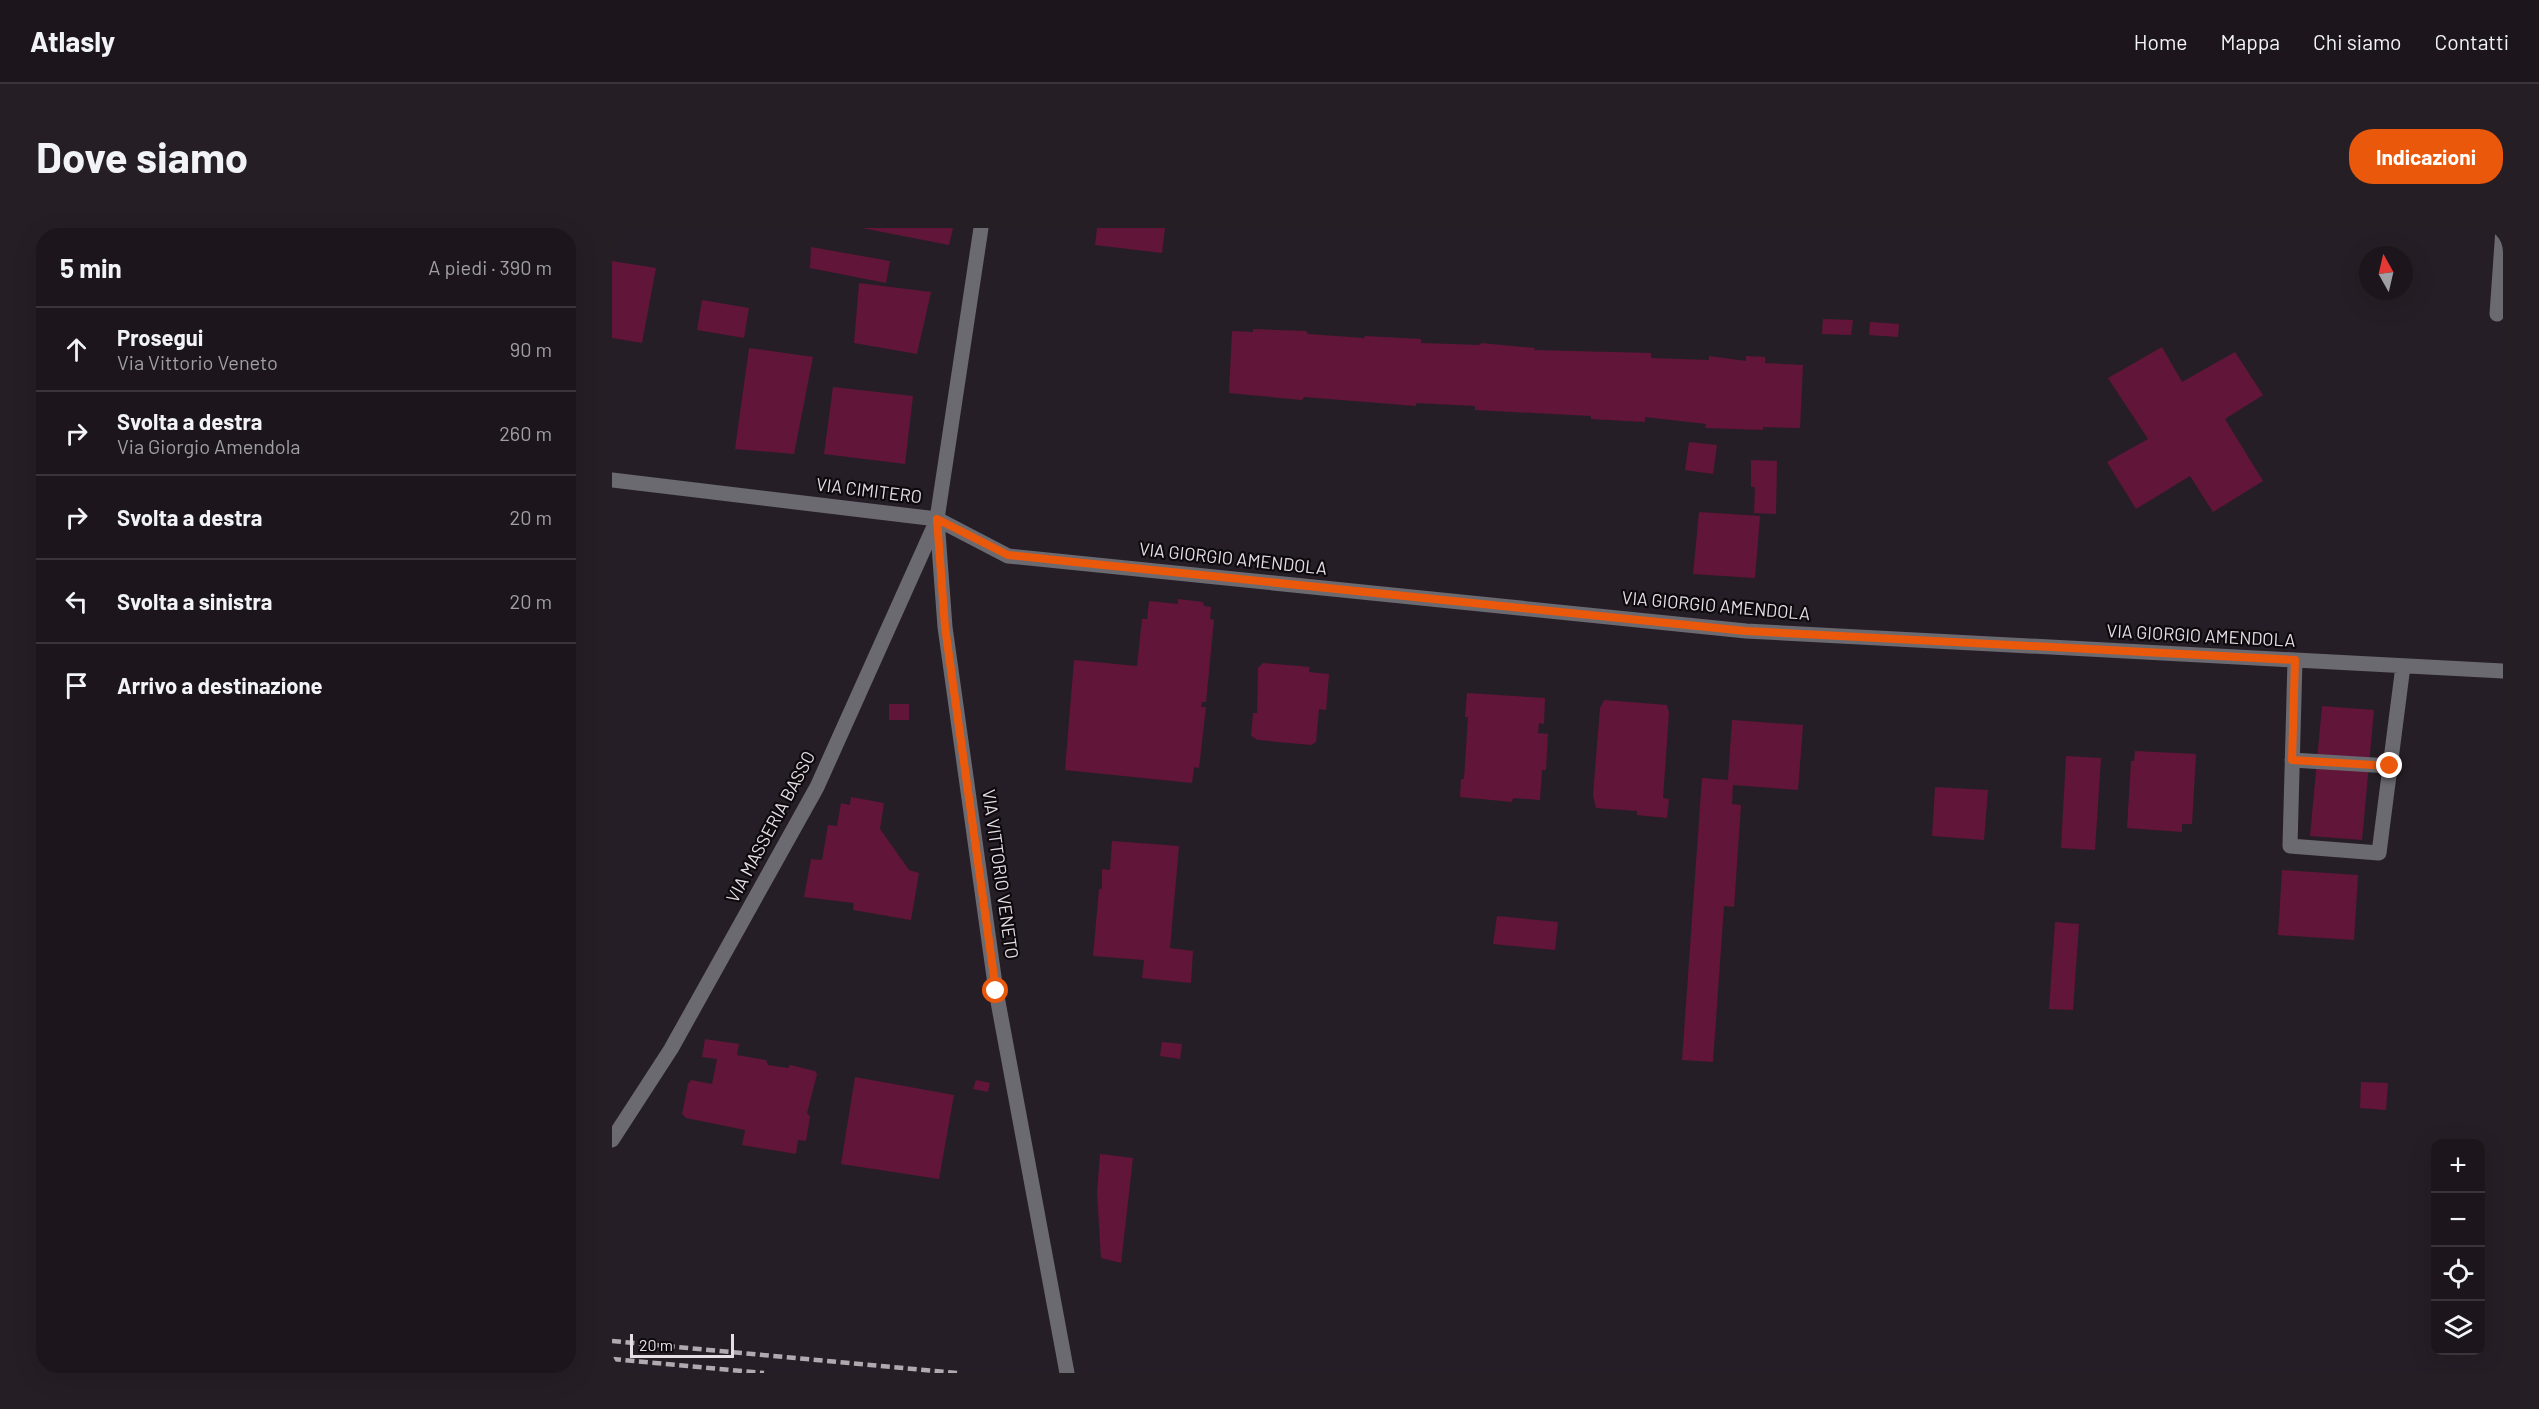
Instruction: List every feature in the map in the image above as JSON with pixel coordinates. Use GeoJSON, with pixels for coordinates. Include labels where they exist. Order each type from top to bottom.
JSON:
{"type":"FeatureCollection","features":[{"type":"Feature","properties":{"kind":"street","name":"VIA CIMITERO"},"geometry":{"type":"LineString","coordinates":[[612,480],[937,519],[981,228]]}},
{"type":"Feature","properties":{"kind":"street"},"geometry":{"type":"LineString","coordinates":[[2497,314],[2503,229]]}},
{"type":"Feature","properties":{"kind":"street","name":"VIA GIORGIO AMENDOLA"},"geometry":{"type":"LineString","coordinates":[[937,519],[1008,555],[1746,631],[2503,671]]}},
{"type":"Feature","properties":{"kind":"street","name":"VIA MASSERIA BASSO"},"geometry":{"type":"LineString","coordinates":[[612,1140],[671,1049],[817,787],[937,519]]}},
{"type":"Feature","properties":{"kind":"street","name":"VIA VITTORIO VENETO"},"geometry":{"type":"LineString","coordinates":[[937,519],[945,627],[996,991],[1067,1373]]}},
{"type":"Feature","properties":{"kind":"street"},"geometry":{"type":"LineString","coordinates":[[2295,660],[2290,846],[2379,853],[2403,666]]}},
{"type":"Feature","properties":{"kind":"street"},"geometry":{"type":"LineString","coordinates":[[2292,760],[2390,766]]}},
{"type":"Feature","properties":{"kind":"building"},"geometry":{"type":"Polygon","coordinates":[[[862,228],[953,228],[949,245],[862,228]]]}},
{"type":"Feature","properties":{"kind":"building"},"geometry":{"type":"Polygon","coordinates":[[[1097,228],[1165,228],[1162,253],[1095,245],[1097,228]]]}},
{"type":"Feature","properties":{"kind":"building"},"geometry":{"type":"Polygon","coordinates":[[[811,247],[890,261],[886,283],[810,268],[811,247]]]}},
{"type":"Feature","properties":{"kind":"building"},"geometry":{"type":"Polygon","coordinates":[[[612,261],[656,268],[642,343],[612,338],[612,261]]]}},
{"type":"Feature","properties":{"kind":"building"},"geometry":{"type":"Polygon","coordinates":[[[859,283],[931,292],[917,354],[854,343],[859,283]]]}},
{"type":"Feature","properties":{"kind":"building"},"geometry":{"type":"Polygon","coordinates":[[[702,300],[749,308],[744,338],[697,330],[702,300]]]}},
{"type":"Feature","properties":{"kind":"building"},"geometry":{"type":"Polygon","coordinates":[[[1823,319],[1853,320],[1851,335],[1822,334],[1823,319]]]}},
{"type":"Feature","properties":{"kind":"building"},"geometry":{"type":"Polygon","coordinates":[[[1870,322],[1899,324],[1898,337],[1869,335],[1870,322]]]}},
{"type":"Feature","properties":{"kind":"building"},"geometry":{"type":"Polygon","coordinates":[[[1253,329],[1306,331],[1308,334],[1364,338],[1365,336],[1421,339],[1421,343],[1480,345],[1481,343],[1535,348],[1534,350],[1651,353],[1651,358],[1709,360],[1709,356],[1746,361],[1746,356],[1765,357],[1765,363],[1803,365],[1800,428],[1763,427],[1763,430],[1705,428],[1706,424],[1645,417],[1645,422],[1591,419],[1591,416],[1475,410],[1475,406],[1416,403],[1416,406],[1304,397],[1302,400],[1229,393],[1232,331],[1253,332],[1253,329]]]}},
{"type":"Feature","properties":{"kind":"building"},"geometry":{"type":"Polygon","coordinates":[[[2162,347],[2182,382],[2235,352],[2263,395],[2225,419],[2263,481],[2213,512],[2190,476],[2136,509],[2107,462],[2148,439],[2108,378],[2162,347]]]}},
{"type":"Feature","properties":{"kind":"building"},"geometry":{"type":"Polygon","coordinates":[[[749,348],[813,357],[794,454],[735,449],[749,348]]]}},
{"type":"Feature","properties":{"kind":"building"},"geometry":{"type":"Polygon","coordinates":[[[833,387],[913,396],[905,464],[824,454],[833,387]]]}},
{"type":"Feature","properties":{"kind":"building"},"geometry":{"type":"Polygon","coordinates":[[[1689,442],[1717,445],[1713,474],[1685,470],[1689,442]]]}},
{"type":"Feature","properties":{"kind":"building"},"geometry":{"type":"Polygon","coordinates":[[[1751,460],[1777,461],[1776,514],[1754,513],[1755,487],[1751,487],[1751,460]]]}},
{"type":"Feature","properties":{"kind":"building"},"geometry":{"type":"Polygon","coordinates":[[[1699,512],[1760,516],[1755,578],[1693,574],[1699,512]]]}},
{"type":"Feature","properties":{"kind":"building"},"geometry":{"type":"Polygon","coordinates":[[[1178,599],[1203,602],[1204,606],[1211,607],[1210,619],[1214,620],[1206,702],[1202,702],[1201,707],[1206,707],[1199,768],[1194,767],[1192,783],[1065,770],[1074,660],[1137,666],[1142,619],[1147,619],[1149,601],[1178,604],[1178,599]]]}},
{"type":"Feature","properties":{"kind":"building"},"geometry":{"type":"Polygon","coordinates":[[[1263,663],[1310,667],[1309,672],[1329,674],[1326,710],[1319,709],[1316,742],[1311,745],[1258,740],[1251,736],[1253,713],[1257,713],[1258,668],[1263,663]]]}},
{"type":"Feature","properties":{"kind":"building"},"geometry":{"type":"Polygon","coordinates":[[[1467,693],[1545,698],[1544,724],[1539,723],[1538,733],[1548,734],[1546,770],[1542,770],[1540,800],[1513,798],[1512,802],[1460,797],[1461,779],[1464,779],[1468,717],[1465,717],[1467,693]]]}},
{"type":"Feature","properties":{"kind":"building"},"geometry":{"type":"Polygon","coordinates":[[[1604,700],[1667,705],[1669,713],[1663,798],[1669,799],[1667,818],[1637,815],[1637,811],[1596,808],[1593,795],[1600,708],[1604,700]]]}},
{"type":"Feature","properties":{"kind":"building"},"geometry":{"type":"Polygon","coordinates":[[[889,704],[909,704],[909,720],[889,720],[889,704]]]}},
{"type":"Feature","properties":{"kind":"building"},"geometry":{"type":"Polygon","coordinates":[[[2322,706],[2374,710],[2362,840],[2310,836],[2322,706]]]}},
{"type":"Feature","properties":{"kind":"building"},"geometry":{"type":"Polygon","coordinates":[[[1732,720],[1803,725],[1798,790],[1733,785],[1732,804],[1741,805],[1734,907],[1724,906],[1713,1062],[1682,1060],[1702,778],[1728,780],[1732,720]]]}},
{"type":"Feature","properties":{"kind":"building"},"geometry":{"type":"Polygon","coordinates":[[[2135,751],[2196,754],[2192,824],[2182,824],[2182,832],[2127,828],[2131,761],[2134,761],[2135,751]]]}},
{"type":"Feature","properties":{"kind":"building"},"geometry":{"type":"Polygon","coordinates":[[[2066,756],[2101,758],[2095,850],[2061,848],[2066,756]]]}},
{"type":"Feature","properties":{"kind":"building"},"geometry":{"type":"Polygon","coordinates":[[[1935,787],[1988,790],[1984,840],[1932,836],[1935,787]]]}},
{"type":"Feature","properties":{"kind":"building"},"geometry":{"type":"Polygon","coordinates":[[[851,797],[884,803],[880,829],[909,870],[919,873],[911,920],[853,910],[854,903],[804,897],[811,859],[822,860],[828,825],[837,826],[841,803],[850,805],[851,797]]]}},
{"type":"Feature","properties":{"kind":"building"},"geometry":{"type":"Polygon","coordinates":[[[1112,841],[1179,846],[1170,948],[1193,951],[1191,983],[1142,978],[1144,960],[1093,956],[1099,889],[1102,889],[1102,869],[1110,870],[1112,841]]]}},
{"type":"Feature","properties":{"kind":"building"},"geometry":{"type":"Polygon","coordinates":[[[2282,870],[2358,875],[2354,940],[2278,935],[2282,870]]]}},
{"type":"Feature","properties":{"kind":"building"},"geometry":{"type":"Polygon","coordinates":[[[1497,916],[1558,922],[1555,950],[1493,944],[1497,916]]]}},
{"type":"Feature","properties":{"kind":"building"},"geometry":{"type":"Polygon","coordinates":[[[2055,922],[2079,924],[2073,1010],[2049,1009],[2055,922]]]}},
{"type":"Feature","properties":{"kind":"building"},"geometry":{"type":"Polygon","coordinates":[[[705,1039],[739,1044],[737,1055],[766,1060],[768,1065],[788,1068],[790,1065],[815,1071],[817,1074],[807,1113],[810,1117],[806,1141],[798,1140],[796,1154],[742,1145],[745,1130],[686,1118],[682,1114],[688,1084],[691,1080],[712,1084],[717,1059],[702,1057],[705,1039]]]}},
{"type":"Feature","properties":{"kind":"building"},"geometry":{"type":"Polygon","coordinates":[[[1162,1042],[1182,1044],[1180,1059],[1160,1056],[1162,1042]]]}},
{"type":"Feature","properties":{"kind":"building"},"geometry":{"type":"Polygon","coordinates":[[[855,1077],[954,1095],[939,1179],[841,1164],[855,1077]]]}},
{"type":"Feature","properties":{"kind":"building"},"geometry":{"type":"Polygon","coordinates":[[[976,1080],[990,1083],[988,1092],[973,1089],[976,1080]]]}},
{"type":"Feature","properties":{"kind":"building"},"geometry":{"type":"Polygon","coordinates":[[[2361,1082],[2388,1083],[2386,1110],[2360,1108],[2361,1082]]]}},
{"type":"Feature","properties":{"kind":"building"},"geometry":{"type":"Polygon","coordinates":[[[1100,1154],[1133,1158],[1121,1263],[1101,1258],[1097,1193],[1100,1154]]]}},
{"type":"Feature","properties":{"kind":"railway"},"geometry":{"type":"LineString","coordinates":[[612,1341],[957,1373]]}},
{"type":"Feature","properties":{"kind":"railway"},"geometry":{"type":"LineString","coordinates":[[612,1359],[764,1373]]}},
{"type":"Feature","properties":{"kind":"route"},"geometry":{"type":"LineString","coordinates":[[996,991],[945,627],[937,519],[1008,555],[1074,562],[1746,631],[2295,660],[2292,760],[2390,766]]}}]}
